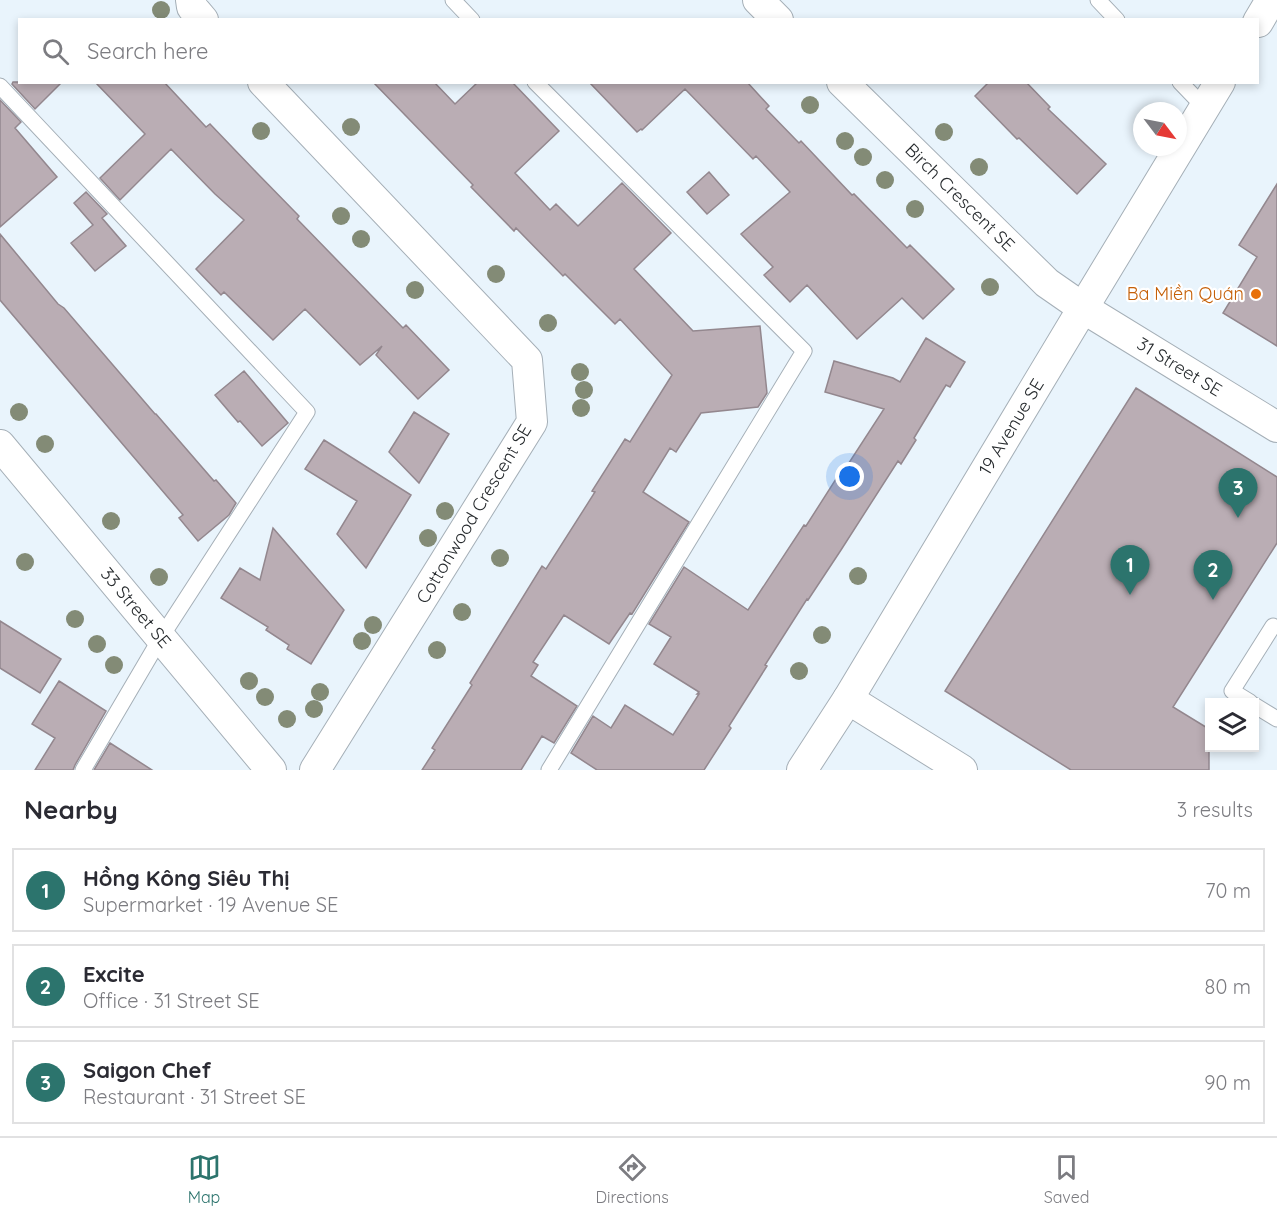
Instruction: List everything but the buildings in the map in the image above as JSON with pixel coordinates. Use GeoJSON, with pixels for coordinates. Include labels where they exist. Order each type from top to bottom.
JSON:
{"type":"FeatureCollection","features":[{"type":"Feature","properties":{"kind":"street"},"geometry":{"type":"LineString","coordinates":[[191,0],[192,8],[201,18]]}},
{"type":"Feature","properties":{"kind":"street"},"geometry":{"type":"LineString","coordinates":[[758,0],[776,18]]}},
{"type":"Feature","properties":{"kind":"street"},"geometry":{"type":"LineString","coordinates":[[1259,19],[1271,0]]}},
{"type":"Feature","properties":{"kind":"street","name":"Cottonwood Crescent SE"},"geometry":{"type":"LineString","coordinates":[[265,84],[527,360],[532,422],[315,770]]}},
{"type":"Feature","properties":{"kind":"street","name":"Birch Crescent SE"},"geometry":{"type":"LineString","coordinates":[[844,84],[1047,283],[1083,308]]}},
{"type":"Feature","properties":{"kind":"street","name":"19 Avenue SE"},"geometry":{"type":"LineString","coordinates":[[802,770],[848,699],[1219,84]]}},
{"type":"Feature","properties":{"kind":"street","name":"31 Street SE"},"geometry":{"type":"LineString","coordinates":[[1083,308],[1277,427]]}},
{"type":"Feature","properties":{"kind":"street","name":"33 Street SE"},"geometry":{"type":"LineString","coordinates":[[0,445],[271,770]]}},
{"type":"Feature","properties":{"kind":"street"},"geometry":{"type":"LineString","coordinates":[[848,699],[962,770]]}},
{"type":"Feature","properties":{"kind":"lane"},"geometry":{"type":"LineString","coordinates":[[453,0],[470,18]]}},
{"type":"Feature","properties":{"kind":"lane"},"geometry":{"type":"LineString","coordinates":[[1098,0],[1115,18]]}},
{"type":"Feature","properties":{"kind":"lane"},"geometry":{"type":"LineString","coordinates":[[537,84],[804,351],[549,770]]}},
{"type":"Feature","properties":{"kind":"lane"},"geometry":{"type":"LineString","coordinates":[[1182,84],[1205,108]]}},
{"type":"Feature","properties":{"kind":"lane"},"geometry":{"type":"LineString","coordinates":[[0,86],[307,412],[160,639],[82,770]]}},
{"type":"Feature","properties":{"kind":"lane"},"geometry":{"type":"LineString","coordinates":[[1243,698],[1232,691],[1276,625]]}},
{"type":"Feature","properties":{"kind":"lane"},"geometry":{"type":"LineString","coordinates":[[1259,708],[1277,719]]}},
{"type":"Feature","properties":{"kind":"place","name":"Ba Miền Quán"},"geometry":{"type":"Point","coordinates":[1256,294]}},
{"type":"Feature","properties":{"kind":"place","name":"Saigon Chef"},"geometry":{"type":"Point","coordinates":[1238,518]}},
{"type":"Feature","properties":{"kind":"place","name":"Hồng Kông Siêu Thị"},"geometry":{"type":"Point","coordinates":[1130,595]}},
{"type":"Feature","properties":{"kind":"place","name":"Excite"},"geometry":{"type":"Point","coordinates":[1213,600]}}]}
